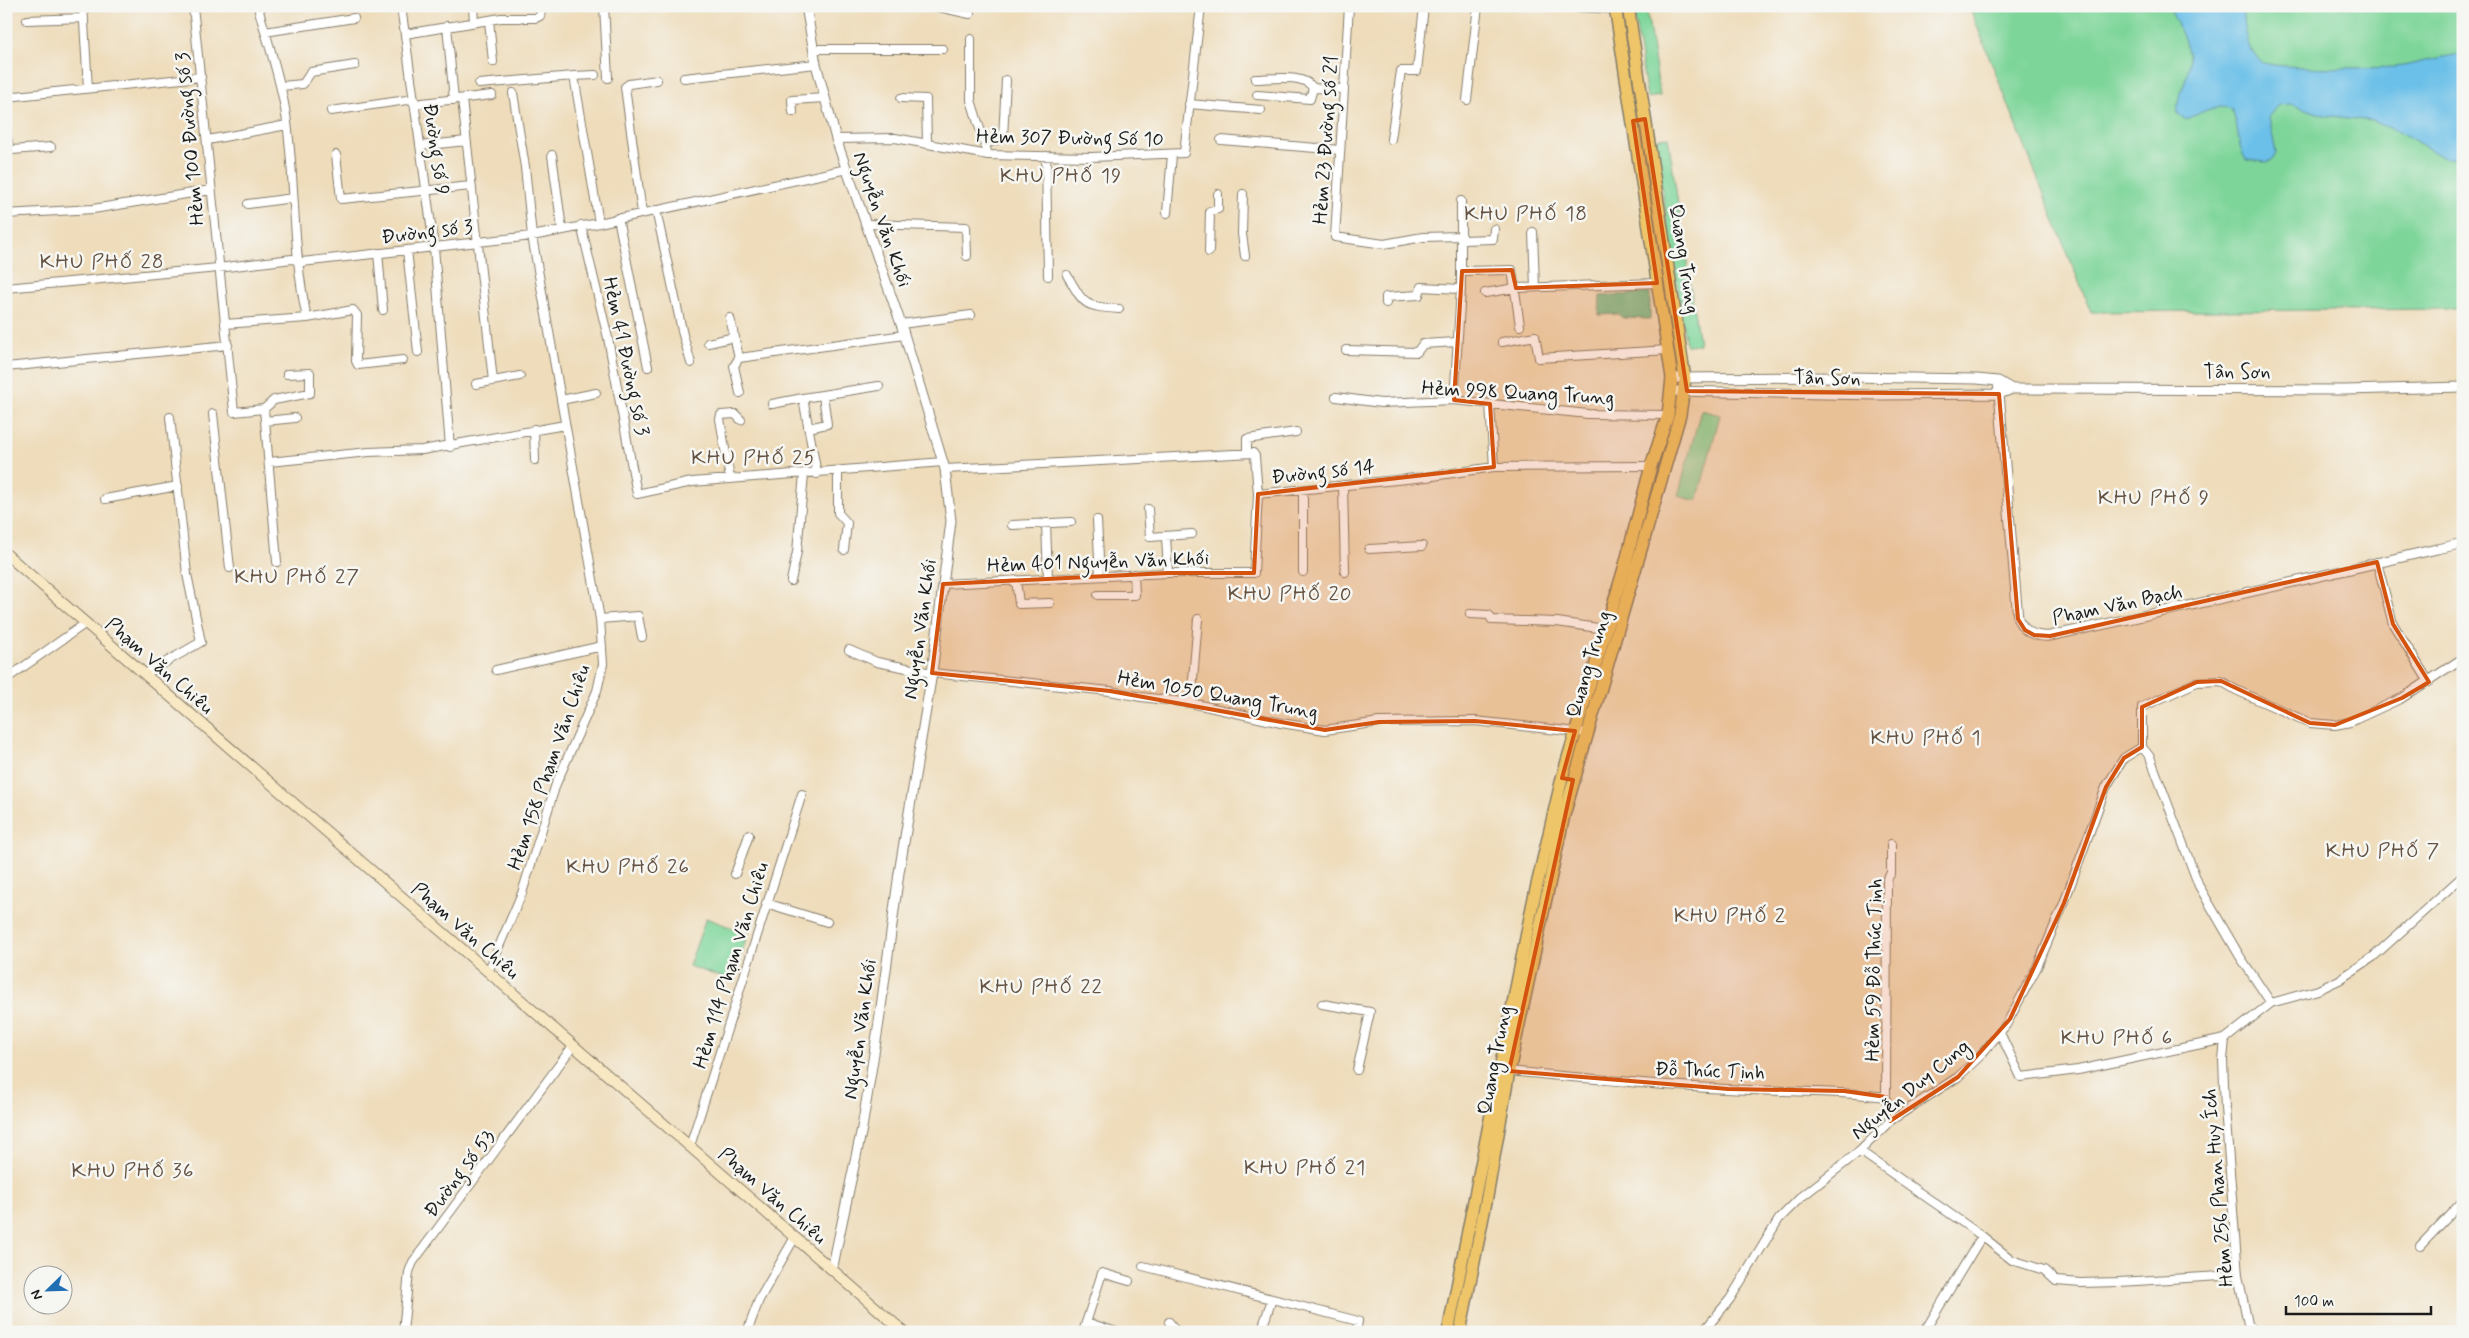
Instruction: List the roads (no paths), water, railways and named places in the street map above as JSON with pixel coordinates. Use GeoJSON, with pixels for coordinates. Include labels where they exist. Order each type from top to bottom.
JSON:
{"type":"FeatureCollection","features":[{"type":"Feature","properties":{"kind":"main road"},"geometry":{"type":"LineString","coordinates":[[1616,7],[1628,8]]}},
{"type":"Feature","properties":{"kind":"main road","name":"Quang Trung"},"geometry":{"type":"LineString","coordinates":[[1448,1332],[1509,1071],[1575,731],[1651,466],[1668,415],[1672,378],[1616,7]]}},
{"type":"Feature","properties":{"kind":"main road","name":"Quang Trung"},"geometry":{"type":"LineString","coordinates":[[1460,1332],[1533,902],[1567,779],[1587,733],[1664,475],[1680,416],[1685,379],[1628,8]]}},
{"type":"Feature","properties":{"kind":"main road"},"geometry":{"type":"LineString","coordinates":[[1633,121],[1645,119]]}},
{"type":"Feature","properties":{"kind":"main road","name":"Phạm Văn Chiêu"},"geometry":{"type":"LineString","coordinates":[[6,554],[904,1332]]}},
{"type":"Feature","properties":{"kind":"street"},"geometry":{"type":"LineString","coordinates":[[84,6],[88,88]]}},
{"type":"Feature","properties":{"kind":"street","name":"Hẻm 100 Đường số 3"},"geometry":{"type":"LineString","coordinates":[[193,6],[234,412],[264,409]]}},
{"type":"Feature","properties":{"kind":"street"},"geometry":{"type":"LineString","coordinates":[[262,6],[259,12],[281,86],[287,125],[298,261],[307,318]]}},
{"type":"Feature","properties":{"kind":"street","name":"Đường số 9"},"geometry":{"type":"LineString","coordinates":[[401,6],[434,246],[450,447]]}},
{"type":"Feature","properties":{"kind":"street"},"geometry":{"type":"LineString","coordinates":[[473,6],[474,22]]}},
{"type":"Feature","properties":{"kind":"street"},"geometry":{"type":"LineString","coordinates":[[405,34],[489,20],[536,18],[540,16],[542,6]]}},
{"type":"Feature","properties":{"kind":"street"},"geometry":{"type":"LineString","coordinates":[[604,6],[608,78]]}},
{"type":"Feature","properties":{"kind":"street","name":"Nguyễn Văn Khối"},"geometry":{"type":"LineString","coordinates":[[806,6],[816,64],[836,140],[901,324],[944,465],[951,521],[932,673],[899,873],[863,1121],[832,1270]]}},
{"type":"Feature","properties":{"kind":"street"},"geometry":{"type":"LineString","coordinates":[[934,6],[970,14]]}},
{"type":"Feature","properties":{"kind":"street"},"geometry":{"type":"LineString","coordinates":[[1201,6],[1189,104],[1261,110]]}},
{"type":"Feature","properties":{"kind":"street","name":"Hẻm 23 Đường số 21"},"geometry":{"type":"LineString","coordinates":[[1350,6],[1335,237],[1384,244],[1423,237],[1462,238]]}},
{"type":"Feature","properties":{"kind":"street"},"geometry":{"type":"LineString","coordinates":[[1391,139],[1401,71],[1417,71],[1424,6]]}},
{"type":"Feature","properties":{"kind":"street"},"geometry":{"type":"LineString","coordinates":[[1467,100],[1478,6]]}},
{"type":"Feature","properties":{"kind":"street"},"geometry":{"type":"LineString","coordinates":[[1555,6],[1616,7]]}},
{"type":"Feature","properties":{"kind":"street"},"geometry":{"type":"LineString","coordinates":[[27,20],[84,18]]}},
{"type":"Feature","properties":{"kind":"street"},"geometry":{"type":"LineString","coordinates":[[265,32],[354,18]]}},
{"type":"Feature","properties":{"kind":"street"},"geometry":{"type":"LineString","coordinates":[[489,20],[493,62]]}},
{"type":"Feature","properties":{"kind":"street"},"geometry":{"type":"LineString","coordinates":[[446,26],[466,141],[493,381]]}},
{"type":"Feature","properties":{"kind":"street"},"geometry":{"type":"LineString","coordinates":[[971,40],[971,100],[988,155]]}},
{"type":"Feature","properties":{"kind":"street"},"geometry":{"type":"LineString","coordinates":[[813,49],[944,49]]}},
{"type":"Feature","properties":{"kind":"street"},"geometry":{"type":"LineString","coordinates":[[684,78],[816,64]]}},
{"type":"Feature","properties":{"kind":"street"},"geometry":{"type":"LineString","coordinates":[[281,86],[302,84],[311,72],[355,65]]}},
{"type":"Feature","properties":{"kind":"street"},"geometry":{"type":"LineString","coordinates":[[478,84],[595,75]]}},
{"type":"Feature","properties":{"kind":"street"},"geometry":{"type":"LineString","coordinates":[[574,76],[599,223]]}},
{"type":"Feature","properties":{"kind":"street"},"geometry":{"type":"LineString","coordinates":[[6,97],[200,77]]}},
{"type":"Feature","properties":{"kind":"street"},"geometry":{"type":"LineString","coordinates":[[1255,78],[1302,79],[1310,82],[1313,88],[1310,99],[1257,95]]}},
{"type":"Feature","properties":{"kind":"street"},"geometry":{"type":"LineString","coordinates":[[642,213],[625,87],[629,84],[657,80]]}},
{"type":"Feature","properties":{"kind":"street"},"geometry":{"type":"LineString","coordinates":[[985,144],[1003,138],[1006,80]]}},
{"type":"Feature","properties":{"kind":"street"},"geometry":{"type":"LineString","coordinates":[[1313,88],[1344,89]]}},
{"type":"Feature","properties":{"kind":"street","name":"Hẻm 158 Phạm Văn Chiêu"},"geometry":{"type":"LineString","coordinates":[[488,972],[522,893],[556,784],[597,691],[603,664],[600,619],[532,236],[525,167],[512,93]]}},
{"type":"Feature","properties":{"kind":"street"},"geometry":{"type":"LineString","coordinates":[[331,111],[492,95]]}},
{"type":"Feature","properties":{"kind":"street"},"geometry":{"type":"LineString","coordinates":[[793,112],[792,100],[825,98]]}},
{"type":"Feature","properties":{"kind":"street"},"geometry":{"type":"LineString","coordinates":[[901,98],[926,99],[927,143]]}},
{"type":"Feature","properties":{"kind":"street","name":"Hẻm 307 Đường Số 10"},"geometry":{"type":"LineString","coordinates":[[836,140],[896,138],[988,155],[1172,156],[1184,153],[1189,104]]}},
{"type":"Feature","properties":{"kind":"street"},"geometry":{"type":"LineString","coordinates":[[208,140],[287,125]]}},
{"type":"Feature","properties":{"kind":"street"},"geometry":{"type":"LineString","coordinates":[[6,134],[9,147],[12,150],[51,148]]}},
{"type":"Feature","properties":{"kind":"street"},"geometry":{"type":"LineString","coordinates":[[1221,140],[1340,150]]}},
{"type":"Feature","properties":{"kind":"street"},"geometry":{"type":"LineString","coordinates":[[420,146],[466,141]]}},
{"type":"Feature","properties":{"kind":"street"},"geometry":{"type":"LineString","coordinates":[[336,155],[340,199],[471,186]]}},
{"type":"Feature","properties":{"kind":"street"},"geometry":{"type":"LineString","coordinates":[[552,155],[562,229]]}},
{"type":"Feature","properties":{"kind":"street"},"geometry":{"type":"LineString","coordinates":[[1046,156],[1048,276]]}},
{"type":"Feature","properties":{"kind":"street"},"geometry":{"type":"LineString","coordinates":[[1167,213],[1172,156]]}},
{"type":"Feature","properties":{"kind":"street","name":"Đường số 3"},"geometry":{"type":"LineString","coordinates":[[6,288],[292,259],[298,261],[532,236],[847,169]]}},
{"type":"Feature","properties":{"kind":"street"},"geometry":{"type":"LineString","coordinates":[[6,214],[94,209],[211,190]]}},
{"type":"Feature","properties":{"kind":"street"},"geometry":{"type":"LineString","coordinates":[[1209,252],[1210,211],[1218,209],[1218,194]]}},
{"type":"Feature","properties":{"kind":"street"},"geometry":{"type":"LineString","coordinates":[[1243,194],[1242,234],[1245,256]]}},
{"type":"Feature","properties":{"kind":"street"},"geometry":{"type":"LineString","coordinates":[[248,204],[293,198]]}},
{"type":"Feature","properties":{"kind":"street"},"geometry":{"type":"LineString","coordinates":[[1454,400],[1462,271],[1461,200]]}},
{"type":"Feature","properties":{"kind":"street"},"geometry":{"type":"LineString","coordinates":[[656,210],[691,363]]}},
{"type":"Feature","properties":{"kind":"street"},"geometry":{"type":"LineString","coordinates":[[618,218],[648,368]]}},
{"type":"Feature","properties":{"kind":"street"},"geometry":{"type":"LineString","coordinates":[[866,224],[966,227],[966,256]]}},
{"type":"Feature","properties":{"kind":"street","name":"Hẻm 41 Đường số 3"},"geometry":{"type":"LineString","coordinates":[[581,225],[608,338],[637,494]]}},
{"type":"Feature","properties":{"kind":"street"},"geometry":{"type":"LineString","coordinates":[[1462,238],[1493,239],[1494,228]]}},
{"type":"Feature","properties":{"kind":"street"},"geometry":{"type":"LineString","coordinates":[[1533,232],[1535,287]]}},
{"type":"Feature","properties":{"kind":"street"},"geometry":{"type":"LineString","coordinates":[[407,250],[418,352]]}},
{"type":"Feature","properties":{"kind":"street"},"geometry":{"type":"LineString","coordinates":[[378,253],[383,310]]}},
{"type":"Feature","properties":{"kind":"street"},"geometry":{"type":"LineString","coordinates":[[1462,271],[1512,270],[1520,326]]}},
{"type":"Feature","properties":{"kind":"street"},"geometry":{"type":"LineString","coordinates":[[1067,275],[1082,301],[1090,307],[1119,309]]}},
{"type":"Feature","properties":{"kind":"street"},"geometry":{"type":"LineString","coordinates":[[1485,293],[1516,288],[1658,283]]}},
{"type":"Feature","properties":{"kind":"street"},"geometry":{"type":"LineString","coordinates":[[1386,303],[1386,297],[1419,295],[1421,287],[1461,289]]}},
{"type":"Feature","properties":{"kind":"street"},"geometry":{"type":"LineString","coordinates":[[225,324],[307,318],[353,310],[357,315],[356,361],[358,365],[403,360]]}},
{"type":"Feature","properties":{"kind":"street"},"geometry":{"type":"LineString","coordinates":[[901,324],[971,315]]}},
{"type":"Feature","properties":{"kind":"street"},"geometry":{"type":"LineString","coordinates":[[730,318],[739,358],[734,366],[740,394]]}},
{"type":"Feature","properties":{"kind":"street"},"geometry":{"type":"LineString","coordinates":[[739,358],[904,334]]}},
{"type":"Feature","properties":{"kind":"street"},"geometry":{"type":"LineString","coordinates":[[1502,342],[1535,336],[1539,358],[1668,350]]}},
{"type":"Feature","properties":{"kind":"street"},"geometry":{"type":"LineString","coordinates":[[708,343],[735,337]]}},
{"type":"Feature","properties":{"kind":"street"},"geometry":{"type":"LineString","coordinates":[[1346,350],[1417,352],[1423,344],[1458,342]]}},
{"type":"Feature","properties":{"kind":"street"},"geometry":{"type":"LineString","coordinates":[[6,367],[228,344]]}},
{"type":"Feature","properties":{"kind":"street"},"geometry":{"type":"LineString","coordinates":[[277,562],[264,409],[274,400],[310,393],[310,373],[286,374]]}},
{"type":"Feature","properties":{"kind":"street"},"geometry":{"type":"LineString","coordinates":[[476,384],[520,376]]}},
{"type":"Feature","properties":{"kind":"street","name":"Tân Sơn"},"geometry":{"type":"LineString","coordinates":[[1672,378],[1847,377],[1998,381],[2012,388]]}},
{"type":"Feature","properties":{"kind":"street","name":"Phạm Văn Bạch"},"geometry":{"type":"LineString","coordinates":[[1998,381],[2018,619],[2025,630],[2034,635],[2050,636],[2165,612],[2463,543]]}},
{"type":"Feature","properties":{"kind":"street"},"geometry":{"type":"LineString","coordinates":[[772,404],[878,386]]}},
{"type":"Feature","properties":{"kind":"street","name":"Tân Sơn"},"geometry":{"type":"LineString","coordinates":[[1671,391],[1878,395],[1999,394],[2012,388],[2345,390],[2463,387]]}},
{"type":"Feature","properties":{"kind":"street"},"geometry":{"type":"LineString","coordinates":[[561,400],[596,393]]}},
{"type":"Feature","properties":{"kind":"street"},"geometry":{"type":"LineString","coordinates":[[808,428],[827,424],[823,395]]}},
{"type":"Feature","properties":{"kind":"street","name":"Hẻm 998 Quang Trung"},"geometry":{"type":"LineString","coordinates":[[1336,397],[1381,403],[1454,400],[1588,414],[1668,415]]}},
{"type":"Feature","properties":{"kind":"street"},"geometry":{"type":"LineString","coordinates":[[803,398],[816,474]]}},
{"type":"Feature","properties":{"kind":"street"},"geometry":{"type":"LineString","coordinates":[[1490,404],[1494,467]]}},
{"type":"Feature","properties":{"kind":"street"},"geometry":{"type":"LineString","coordinates":[[213,414],[230,568]]}},
{"type":"Feature","properties":{"kind":"street"},"geometry":{"type":"LineString","coordinates":[[730,479],[720,419],[722,415],[735,414],[741,420]]}},
{"type":"Feature","properties":{"kind":"street"},"geometry":{"type":"LineString","coordinates":[[145,674],[201,642],[188,574],[170,417]]}},
{"type":"Feature","properties":{"kind":"street"},"geometry":{"type":"LineString","coordinates":[[265,421],[295,418]]}},
{"type":"Feature","properties":{"kind":"street"},"geometry":{"type":"LineString","coordinates":[[269,462],[450,447],[534,429],[565,425]]}},
{"type":"Feature","properties":{"kind":"street"},"geometry":{"type":"LineString","coordinates":[[534,429],[535,460]]}},
{"type":"Feature","properties":{"kind":"street"},"geometry":{"type":"LineString","coordinates":[[1247,453],[1247,439],[1296,432]]}},
{"type":"Feature","properties":{"kind":"street","name":"Đường số 14"},"geometry":{"type":"LineString","coordinates":[[637,494],[692,482],[804,474],[944,465],[1247,453],[1255,456],[1258,494],[1426,477],[1494,467],[1651,466]]}},
{"type":"Feature","properties":{"kind":"street"},"geometry":{"type":"LineString","coordinates":[[838,472],[838,513],[847,523],[844,550]]}},
{"type":"Feature","properties":{"kind":"street"},"geometry":{"type":"LineString","coordinates":[[791,581],[797,552],[804,474]]}},
{"type":"Feature","properties":{"kind":"street"},"geometry":{"type":"LineString","coordinates":[[1343,485],[1345,572]]}},
{"type":"Feature","properties":{"kind":"street"},"geometry":{"type":"LineString","coordinates":[[105,499],[178,486]]}},
{"type":"Feature","properties":{"kind":"street"},"geometry":{"type":"LineString","coordinates":[[1303,490],[1303,572]]}},
{"type":"Feature","properties":{"kind":"street","name":"Hẻm 401 Nguyễn Văn Khối"},"geometry":{"type":"LineString","coordinates":[[943,584],[1134,574],[1254,573],[1258,494]]}},
{"type":"Feature","properties":{"kind":"street"},"geometry":{"type":"LineString","coordinates":[[1148,508],[1150,537],[1192,534]]}},
{"type":"Feature","properties":{"kind":"street"},"geometry":{"type":"LineString","coordinates":[[1097,520],[1100,576]]}},
{"type":"Feature","properties":{"kind":"street"},"geometry":{"type":"LineString","coordinates":[[1012,525],[1071,522]]}},
{"type":"Feature","properties":{"kind":"street"},"geometry":{"type":"LineString","coordinates":[[1046,523],[1048,579]]}},
{"type":"Feature","properties":{"kind":"street"},"geometry":{"type":"LineString","coordinates":[[1166,536],[1168,573]]}},
{"type":"Feature","properties":{"kind":"street"},"geometry":{"type":"LineString","coordinates":[[1370,549],[1422,546]]}},
{"type":"Feature","properties":{"kind":"street"},"geometry":{"type":"LineString","coordinates":[[2377,562],[2393,624],[2429,682]]}},
{"type":"Feature","properties":{"kind":"street"},"geometry":{"type":"LineString","coordinates":[[1098,595],[1135,594],[1134,574]]}},
{"type":"Feature","properties":{"kind":"street"},"geometry":{"type":"LineString","coordinates":[[1016,580],[1019,604],[1050,603]]}},
{"type":"Feature","properties":{"kind":"street"},"geometry":{"type":"LineString","coordinates":[[1470,614],[1489,615],[1492,620],[1558,622],[1605,629]]}},
{"type":"Feature","properties":{"kind":"street"},"geometry":{"type":"LineString","coordinates":[[600,619],[638,616],[642,637]]}},
{"type":"Feature","properties":{"kind":"street"},"geometry":{"type":"LineString","coordinates":[[1191,703],[1198,619]]}},
{"type":"Feature","properties":{"kind":"street"},"geometry":{"type":"LineString","coordinates":[[6,680],[86,623]]}},
{"type":"Feature","properties":{"kind":"street"},"geometry":{"type":"LineString","coordinates":[[496,670],[602,646]]}},
{"type":"Feature","properties":{"kind":"street","name":"Hẻm 1050 Quang Trung"},"geometry":{"type":"LineString","coordinates":[[849,650],[877,662],[932,673],[1110,691],[1191,703],[1281,723],[1325,730],[1379,722],[1475,721],[1587,733]]}},
{"type":"Feature","properties":{"kind":"street"},"geometry":{"type":"LineString","coordinates":[[2271,1003],[2239,955],[2199,886],[2150,757],[2142,747],[2142,707],[2197,682],[2221,681],[2236,690],[2310,723],[2335,725],[2350,722],[2402,698],[2463,658]]}},
{"type":"Feature","properties":{"kind":"street","name":"Nguyễn Duy Cung"},"geometry":{"type":"LineString","coordinates":[[1703,1332],[1730,1299],[1779,1220],[1800,1198],[1860,1150],[1890,1120],[1958,1077],[2000,1034],[2010,1019],[2037,967],[2083,853],[2106,787],[2124,758],[2142,747]]}},
{"type":"Feature","properties":{"kind":"street","name":"Hẻm 114 Phạm Văn Chiêu"},"geometry":{"type":"LineString","coordinates":[[690,1146],[802,794]]}},
{"type":"Feature","properties":{"kind":"street"},"geometry":{"type":"LineString","coordinates":[[735,874],[749,835]]}},
{"type":"Feature","properties":{"kind":"street","name":"Hẻm 59 Đỗ Thúc Tịnh"},"geometry":{"type":"LineString","coordinates":[[1886,1097],[1887,879],[1891,873],[1891,844]]}},
{"type":"Feature","properties":{"kind":"street"},"geometry":{"type":"LineString","coordinates":[[2000,1034],[2021,1077],[2078,1070],[2225,1039],[2271,1003],[2318,990],[2346,976],[2374,957],[2463,876]]}},
{"type":"Feature","properties":{"kind":"street"},"geometry":{"type":"LineString","coordinates":[[766,903],[827,922]]}},
{"type":"Feature","properties":{"kind":"street"},"geometry":{"type":"LineString","coordinates":[[1322,1004],[1370,1012],[1357,1070]]}},
{"type":"Feature","properties":{"kind":"street","name":"Hẻm 256 Phan Huy Ích"},"geometry":{"type":"LineString","coordinates":[[2225,1039],[2223,1060],[2225,1108],[2238,1275],[2248,1324],[2254,1332]]}},
{"type":"Feature","properties":{"kind":"street","name":"Đường số 53"},"geometry":{"type":"LineString","coordinates":[[403,1332],[409,1272],[413,1262],[573,1046]]}},
{"type":"Feature","properties":{"kind":"street","name":"Đỗ Thúc Tịnh"},"geometry":{"type":"LineString","coordinates":[[1509,1071],[1630,1083],[1728,1089],[1844,1091],[1886,1097]]}},
{"type":"Feature","properties":{"kind":"street"},"geometry":{"type":"LineString","coordinates":[[1886,1097],[1890,1120]]}},
{"type":"Feature","properties":{"kind":"street"},"geometry":{"type":"LineString","coordinates":[[1860,1150],[1982,1236],[2012,1260],[2044,1270],[2056,1281],[2081,1283],[2119,1282],[2238,1275]]}},
{"type":"Feature","properties":{"kind":"street"},"geometry":{"type":"LineString","coordinates":[[2420,1246],[2463,1202]]}},
{"type":"Feature","properties":{"kind":"street"},"geometry":{"type":"LineString","coordinates":[[1924,1332],[1982,1236]]}},
{"type":"Feature","properties":{"kind":"street"},"geometry":{"type":"LineString","coordinates":[[746,1332],[759,1300],[795,1237]]}},
{"type":"Feature","properties":{"kind":"street"},"geometry":{"type":"LineString","coordinates":[[1143,1266],[1358,1321],[1356,1332]]}},
{"type":"Feature","properties":{"kind":"street"},"geometry":{"type":"LineString","coordinates":[[1083,1332],[1102,1272],[1129,1282]]}},
{"type":"Feature","properties":{"kind":"street"},"geometry":{"type":"LineString","coordinates":[[1260,1332],[1272,1299]]}},
{"type":"Feature","properties":{"kind":"street"},"geometry":{"type":"LineString","coordinates":[[1086,1322],[1116,1332]]}},
{"type":"Feature","properties":{"kind":"street"},"geometry":{"type":"LineString","coordinates":[[1169,1322],[1177,1332]]}},
{"type":"Feature","properties":{"kind":"water"},"geometry":{"type":"Polygon","coordinates":[[[2169,6],[2242,6],[2244,29],[2248,44],[2256,57],[2262,62],[2270,64],[2330,68],[2392,67],[2463,54],[2463,159],[2444,158],[2402,133],[2372,121],[2324,115],[2290,104],[2279,105],[2269,117],[2276,153],[2273,159],[2266,162],[2246,160],[2231,109],[2225,107],[2214,108],[2186,120],[2178,114],[2178,102],[2188,72],[2189,58],[2188,50],[2169,6]]]}},
{"type":"Feature","properties":{"kind":"district","name":"KHU PHỐ 19"},"geometry":{"type":"Point","coordinates":[1061,175]}},
{"type":"Feature","properties":{"kind":"district","name":"KHU PHỐ 18"},"geometry":{"type":"Point","coordinates":[1526,213]}},
{"type":"Feature","properties":{"kind":"district","name":"KHU PHỐ 28"},"geometry":{"type":"Point","coordinates":[102,261]}},
{"type":"Feature","properties":{"kind":"district","name":"KHU PHỐ 25"},"geometry":{"type":"Point","coordinates":[754,457]}},
{"type":"Feature","properties":{"kind":"district","name":"KHU PHỐ 9"},"geometry":{"type":"Point","coordinates":[2154,497]}},
{"type":"Feature","properties":{"kind":"district","name":"KHU PHỐ 27"},"geometry":{"type":"Point","coordinates":[297,576]}},
{"type":"Feature","properties":{"kind":"district","name":"KHU PHỐ 20"},"geometry":{"type":"Point","coordinates":[1290,593]}},
{"type":"Feature","properties":{"kind":"district","name":"KHU PHỐ 1"},"geometry":{"type":"Point","coordinates":[1926,737]}},
{"type":"Feature","properties":{"kind":"district","name":"KHU PHỐ 7"},"geometry":{"type":"Point","coordinates":[2383,850]}},
{"type":"Feature","properties":{"kind":"district","name":"KHU PHỐ 26"},"geometry":{"type":"Point","coordinates":[628,866]}},
{"type":"Feature","properties":{"kind":"district","name":"KHU PHỐ 2"},"geometry":{"type":"Point","coordinates":[1730,915]}},
{"type":"Feature","properties":{"kind":"district","name":"KHU PHỐ 22"},"geometry":{"type":"Point","coordinates":[1041,986]}},
{"type":"Feature","properties":{"kind":"district","name":"KHU PHỐ 6"},"geometry":{"type":"Point","coordinates":[2117,1037]}},
{"type":"Feature","properties":{"kind":"district","name":"KHU PHỐ 21"},"geometry":{"type":"Point","coordinates":[1305,1167]}},
{"type":"Feature","properties":{"kind":"district","name":"KHU PHỐ 36"},"geometry":{"type":"Point","coordinates":[133,1170]}}]}
